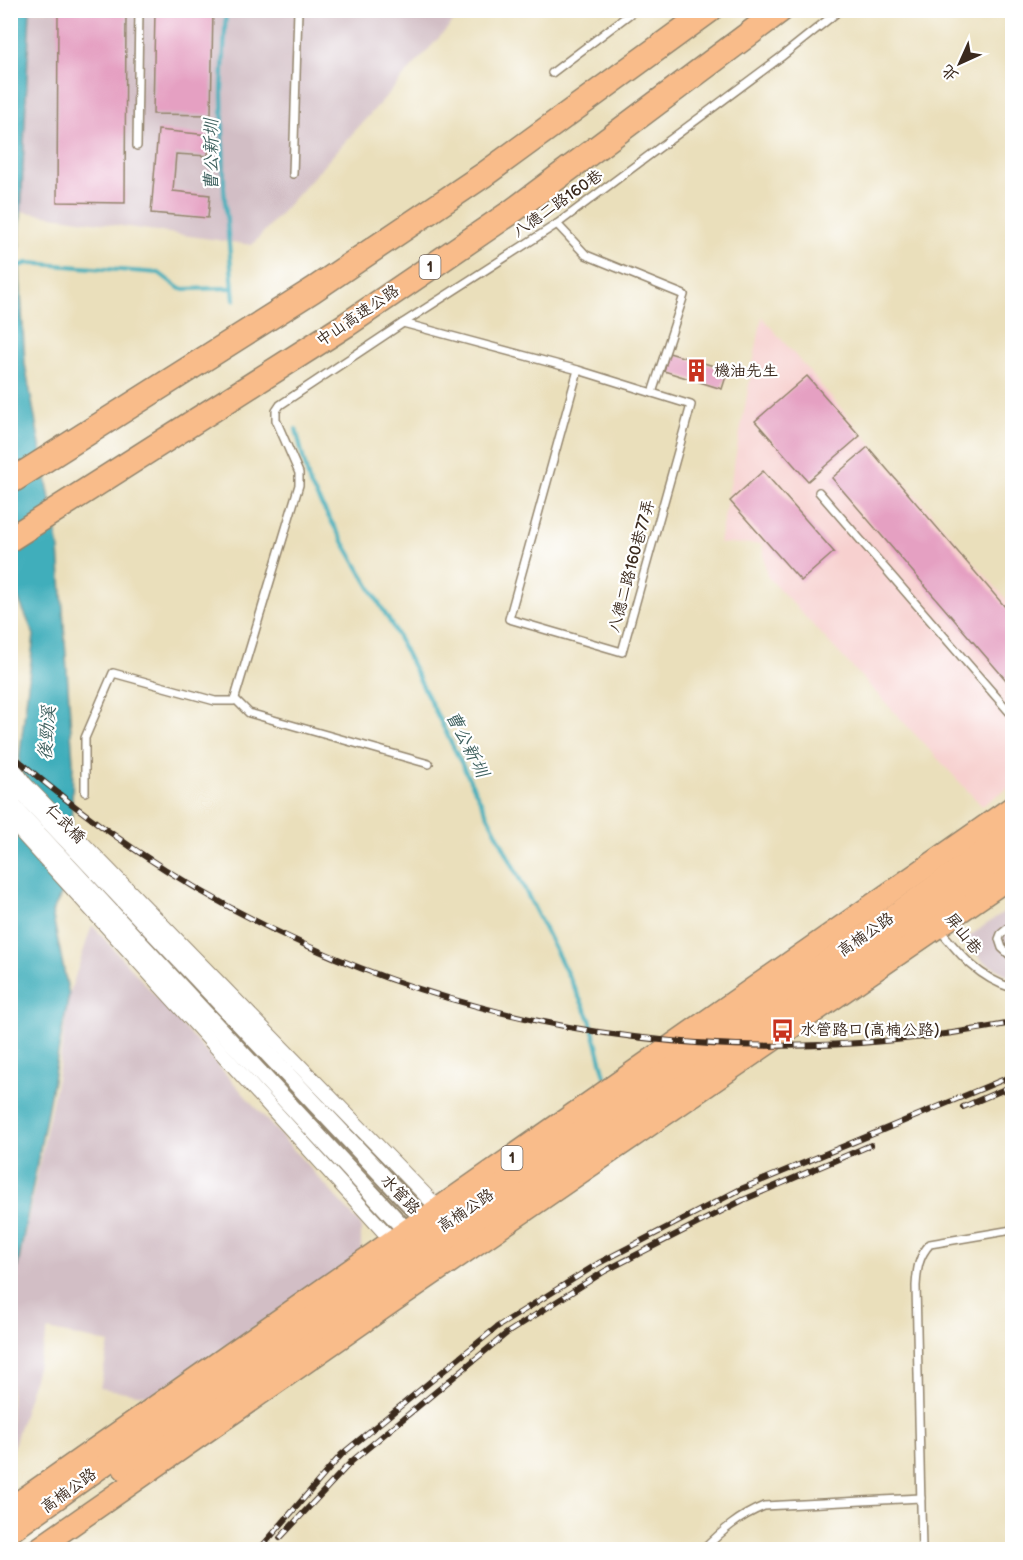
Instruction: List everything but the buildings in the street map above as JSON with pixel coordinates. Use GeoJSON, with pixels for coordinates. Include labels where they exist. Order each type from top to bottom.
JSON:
{"type":"FeatureCollection","features":[{"type":"Feature","properties":{"kind":"highway"},"geometry":{"type":"LineString","coordinates":[[10,482],[323,284],[485,174],[710,10]]}},
{"type":"Feature","properties":{"kind":"highway","name":"中山高速公路"},"geometry":{"type":"LineString","coordinates":[[10,539],[346,325],[510,213],[781,10]]}},
{"type":"Feature","properties":{"kind":"main road","name":"高楠公路"},"geometry":{"type":"LineString","coordinates":[[445,1231],[906,881],[1012,807]]}},
{"type":"Feature","properties":{"kind":"main road","name":"高楠公路"},"geometry":{"type":"LineString","coordinates":[[929,913],[1012,831]]}},
{"type":"Feature","properties":{"kind":"main road","name":"高楠公路"},"geometry":{"type":"LineString","coordinates":[[10,1508],[415,1251],[1012,856]]}},
{"type":"Feature","properties":{"kind":"main road","name":"高楠公路"},"geometry":{"type":"LineString","coordinates":[[10,1532],[415,1251],[929,913],[1012,876]]}},
{"type":"Feature","properties":{"kind":"main road","name":"高楠公路"},"geometry":{"type":"LineString","coordinates":[[10,1549],[415,1251]]}},
{"type":"Feature","properties":{"kind":"main road","name":"高楠公路"},"geometry":{"type":"LineString","coordinates":[[36,1550],[415,1251]]}},
{"type":"Feature","properties":{"kind":"street"},"geometry":{"type":"LineString","coordinates":[[10,763],[15,797],[91,878]]}},
{"type":"Feature","properties":{"kind":"street","name":"仁武橋"},"geometry":{"type":"LineString","coordinates":[[15,797],[91,878]]}},
{"type":"Feature","properties":{"kind":"street","name":"水管路"},"geometry":{"type":"LineString","coordinates":[[91,878],[445,1231]]}},
{"type":"Feature","properties":{"kind":"street","name":"水管路"},"geometry":{"type":"LineString","coordinates":[[91,878],[415,1251]]}},
{"type":"Feature","properties":{"kind":"lane"},"geometry":{"type":"LineString","coordinates":[[137,146],[139,10]]}},
{"type":"Feature","properties":{"kind":"lane"},"geometry":{"type":"LineString","coordinates":[[293,174],[298,10]]}},
{"type":"Feature","properties":{"kind":"lane"},"geometry":{"type":"LineString","coordinates":[[552,73],[635,10]]}},
{"type":"Feature","properties":{"kind":"lane","name":"八德二路160巷"},"geometry":{"type":"LineString","coordinates":[[235,699],[299,485],[298,472],[276,420],[276,411],[280,405],[403,322],[557,224],[781,57],[840,10]]}},
{"type":"Feature","properties":{"kind":"lane"},"geometry":{"type":"LineString","coordinates":[[557,224],[586,255],[684,295],[652,393]]}},
{"type":"Feature","properties":{"kind":"lane","name":"八德二路160巷77弄"},"geometry":{"type":"LineString","coordinates":[[403,322],[578,370],[691,405],[622,652],[509,619],[578,370]]}},
{"type":"Feature","properties":{"kind":"lane"},"geometry":{"type":"LineString","coordinates":[[819,492],[1012,715]]}},
{"type":"Feature","properties":{"kind":"lane"},"geometry":{"type":"LineString","coordinates":[[84,792],[85,738],[113,673],[215,701],[234,702],[235,699],[249,713],[429,764]]}},
{"type":"Feature","properties":{"kind":"lane","name":"屏山巷"},"geometry":{"type":"LineString","coordinates":[[906,881],[957,952],[974,969],[1001,985],[1012,988]]}},
{"type":"Feature","properties":{"kind":"lane"},"geometry":{"type":"LineString","coordinates":[[1012,925],[1001,934],[999,939],[1002,948],[1012,957]]}},
{"type":"Feature","properties":{"kind":"lane"},"geometry":{"type":"LineString","coordinates":[[922,1550],[916,1286],[922,1253],[930,1244],[1012,1230]]}},
{"type":"Feature","properties":{"kind":"lane"},"geometry":{"type":"LineString","coordinates":[[703,1550],[728,1526],[747,1513],[764,1506],[921,1498]]}},
{"type":"Feature","properties":{"kind":"shaded area"},"geometry":{"type":"Polygon","coordinates":[[[11,11],[463,11],[252,245],[11,210],[11,11]]]}},
{"type":"Feature","properties":{"kind":"shaded area"},"geometry":{"type":"Polygon","coordinates":[[[762,317],[1012,606],[1012,785],[982,806],[767,576],[762,544],[719,543],[762,317]]]}},
{"type":"Feature","properties":{"kind":"shaded area"},"geometry":{"type":"Polygon","coordinates":[[[1012,906],[1012,978],[983,961],[964,940],[1012,906]]]}},
{"type":"Feature","properties":{"kind":"shaded area"},"geometry":{"type":"Polygon","coordinates":[[[92,925],[361,1225],[361,1256],[151,1396],[100,1388],[109,1343],[48,1330],[11,1456],[11,1303],[59,1068],[69,995],[92,925]]]}},
{"type":"Feature","properties":{"kind":"water","name":"後勁溪"},"geometry":{"type":"Polygon","coordinates":[[[30,10],[19,259],[25,364],[59,548],[73,762],[70,878],[52,912],[69,995],[11,1302],[10,837],[34,635],[10,579],[10,11],[30,10]]]}},
{"type":"Feature","properties":{"kind":"waterway","name":"曹公新圳"},"geometry":{"type":"LineString","coordinates":[[226,10],[222,89],[224,189],[234,300]]}},
{"type":"Feature","properties":{"kind":"waterway"},"geometry":{"type":"LineString","coordinates":[[10,269],[28,263],[159,273],[180,289],[233,288]]}},
{"type":"Feature","properties":{"kind":"waterway","name":"曹公新圳"},"geometry":{"type":"LineString","coordinates":[[296,429],[310,485],[393,627],[590,1019],[605,1076]]}},
{"type":"Feature","properties":{"kind":"railway"},"geometry":{"type":"LineString","coordinates":[[10,753],[119,838],[234,909],[354,965],[479,1007],[609,1033],[741,1045],[876,1042],[1012,1023]]}},
{"type":"Feature","properties":{"kind":"railway"},"geometry":{"type":"LineString","coordinates":[[259,1550],[342,1454],[497,1327],[599,1263],[741,1189],[1012,1076]]}},
{"type":"Feature","properties":{"kind":"railway"},"geometry":{"type":"LineString","coordinates":[[963,1107],[1012,1086]]}},
{"type":"Feature","properties":{"kind":"railway"},"geometry":{"type":"LineString","coordinates":[[280,1538],[352,1461],[507,1333],[605,1271],[743,1200],[871,1145]]}},
{"type":"Feature","properties":{"kind":"place","name":"機油先生"},"geometry":{"type":"Point","coordinates":[696,371]}},
{"type":"Feature","properties":{"kind":"place","name":"水管路口(高楠公路)"},"geometry":{"type":"Point","coordinates":[782,1030]}}]}
